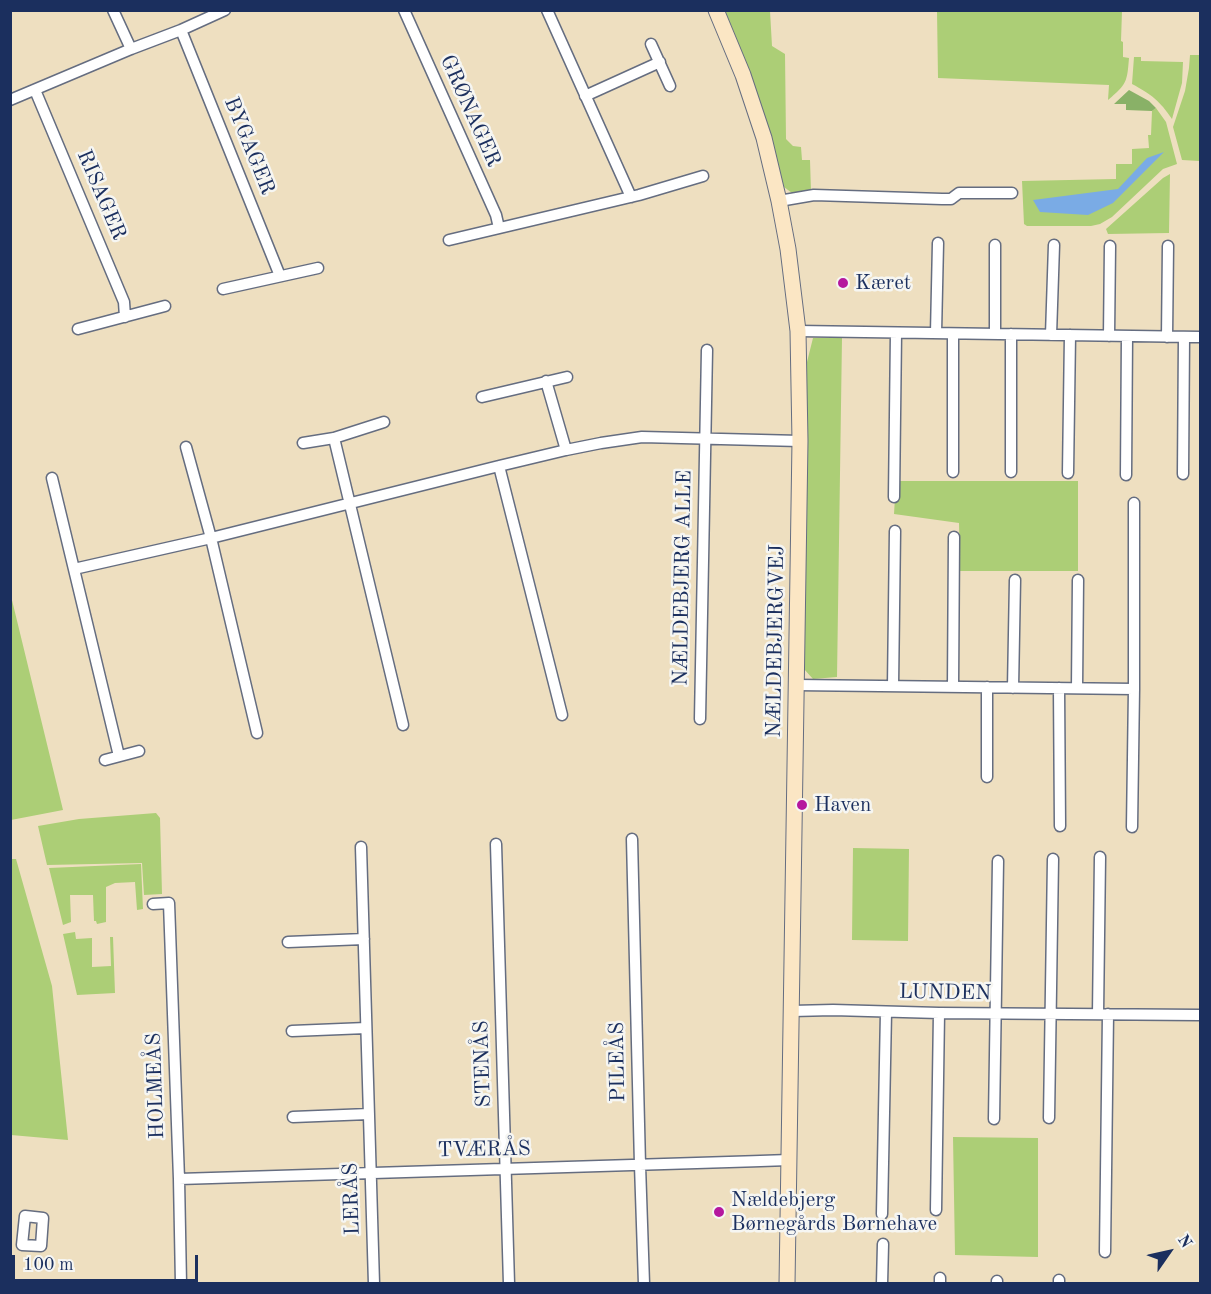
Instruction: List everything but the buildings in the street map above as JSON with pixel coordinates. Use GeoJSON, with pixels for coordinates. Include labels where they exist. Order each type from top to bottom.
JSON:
{"type":"FeatureCollection","features":[{"type":"Feature","properties":{"kind":"street"},"geometry":{"type":"LineString","coordinates":[[112,10],[131,49]]}},
{"type":"Feature","properties":{"kind":"street"},"geometry":{"type":"LineString","coordinates":[[10,100],[225,10]]}},
{"type":"Feature","properties":{"kind":"street","name":"GRØNAGER"},"geometry":{"type":"LineString","coordinates":[[404,10],[496,215],[498,228]]}},
{"type":"Feature","properties":{"kind":"street"},"geometry":{"type":"LineString","coordinates":[[547,10],[631,197]]}},
{"type":"Feature","properties":{"kind":"street","name":"NÆLDEBJERGVEJ"},"geometry":{"type":"LineString","coordinates":[[716,10],[743,75],[764,138],[788,249],[798,331],[800,441],[787,1284]]}},
{"type":"Feature","properties":{"kind":"street","name":"BYGAGER"},"geometry":{"type":"LineString","coordinates":[[181,30],[280,276]]}},
{"type":"Feature","properties":{"kind":"street"},"geometry":{"type":"LineString","coordinates":[[651,44],[670,86]]}},
{"type":"Feature","properties":{"kind":"street"},"geometry":{"type":"LineString","coordinates":[[585,96],[660,62]]}},
{"type":"Feature","properties":{"kind":"street","name":"RISAGER"},"geometry":{"type":"LineString","coordinates":[[35,90],[124,302],[125,317]]}},
{"type":"Feature","properties":{"kind":"street"},"geometry":{"type":"LineString","coordinates":[[449,240],[631,197],[703,176]]}},
{"type":"Feature","properties":{"kind":"street"},"geometry":{"type":"LineString","coordinates":[[779,201],[814,195],[942,200],[959,193],[1012,193]]}},
{"type":"Feature","properties":{"kind":"street"},"geometry":{"type":"LineString","coordinates":[[936,333],[938,243]]}},
{"type":"Feature","properties":{"kind":"street"},"geometry":{"type":"LineString","coordinates":[[994,334],[995,245]]}},
{"type":"Feature","properties":{"kind":"street"},"geometry":{"type":"LineString","coordinates":[[1051,335],[1054,245]]}},
{"type":"Feature","properties":{"kind":"street"},"geometry":{"type":"LineString","coordinates":[[1109,336],[1110,246]]}},
{"type":"Feature","properties":{"kind":"street"},"geometry":{"type":"LineString","coordinates":[[1167,337],[1168,246]]}},
{"type":"Feature","properties":{"kind":"street"},"geometry":{"type":"LineString","coordinates":[[223,289],[318,268]]}},
{"type":"Feature","properties":{"kind":"street"},"geometry":{"type":"LineString","coordinates":[[78,329],[165,306]]}},
{"type":"Feature","properties":{"kind":"street"},"geometry":{"type":"LineString","coordinates":[[798,331],[1200,337]]}},
{"type":"Feature","properties":{"kind":"street"},"geometry":{"type":"LineString","coordinates":[[894,497],[896,333]]}},
{"type":"Feature","properties":{"kind":"street"},"geometry":{"type":"LineString","coordinates":[[952,472],[953,334]]}},
{"type":"Feature","properties":{"kind":"street"},"geometry":{"type":"LineString","coordinates":[[1011,334],[1011,472]]}},
{"type":"Feature","properties":{"kind":"street"},"geometry":{"type":"LineString","coordinates":[[1068,473],[1070,335]]}},
{"type":"Feature","properties":{"kind":"street"},"geometry":{"type":"LineString","coordinates":[[1126,336],[1126,476]]}},
{"type":"Feature","properties":{"kind":"street"},"geometry":{"type":"LineString","coordinates":[[1184,337],[1184,474]]}},
{"type":"Feature","properties":{"kind":"street","name":"NÆLDEBJERG ALLE"},"geometry":{"type":"LineString","coordinates":[[700,719],[707,350]]}},
{"type":"Feature","properties":{"kind":"street"},"geometry":{"type":"LineString","coordinates":[[482,397],[567,377]]}},
{"type":"Feature","properties":{"kind":"street"},"geometry":{"type":"LineString","coordinates":[[546,381],[566,450]]}},
{"type":"Feature","properties":{"kind":"street"},"geometry":{"type":"LineString","coordinates":[[303,443],[334,438],[384,422]]}},
{"type":"Feature","properties":{"kind":"street"},"geometry":{"type":"LineString","coordinates":[[74,569],[211,538],[566,450],[642,437],[800,441]]}},
{"type":"Feature","properties":{"kind":"street"},"geometry":{"type":"LineString","coordinates":[[334,438],[403,725]]}},
{"type":"Feature","properties":{"kind":"street"},"geometry":{"type":"LineString","coordinates":[[186,447],[211,538],[257,733]]}},
{"type":"Feature","properties":{"kind":"street"},"geometry":{"type":"LineString","coordinates":[[499,466],[562,715]]}},
{"type":"Feature","properties":{"kind":"street"},"geometry":{"type":"LineString","coordinates":[[52,478],[119,756]]}},
{"type":"Feature","properties":{"kind":"street"},"geometry":{"type":"LineString","coordinates":[[1132,827],[1134,503]]}},
{"type":"Feature","properties":{"kind":"street"},"geometry":{"type":"LineString","coordinates":[[893,686],[895,531]]}},
{"type":"Feature","properties":{"kind":"street"},"geometry":{"type":"LineString","coordinates":[[953,687],[954,537]]}},
{"type":"Feature","properties":{"kind":"street"},"geometry":{"type":"LineString","coordinates":[[1013,688],[1015,580]]}},
{"type":"Feature","properties":{"kind":"street"},"geometry":{"type":"LineString","coordinates":[[1077,688],[1078,580]]}},
{"type":"Feature","properties":{"kind":"street"},"geometry":{"type":"LineString","coordinates":[[796,685],[1134,689]]}},
{"type":"Feature","properties":{"kind":"street"},"geometry":{"type":"LineString","coordinates":[[987,687],[987,777]]}},
{"type":"Feature","properties":{"kind":"street"},"geometry":{"type":"LineString","coordinates":[[1059,688],[1060,826]]}},
{"type":"Feature","properties":{"kind":"street"},"geometry":{"type":"LineString","coordinates":[[105,760],[139,751]]}},
{"type":"Feature","properties":{"kind":"street","name":"PILEÅS"},"geometry":{"type":"LineString","coordinates":[[632,839],[644,1284]]}},
{"type":"Feature","properties":{"kind":"street","name":"STENÅS"},"geometry":{"type":"LineString","coordinates":[[496,844],[509,1284]]}},
{"type":"Feature","properties":{"kind":"street","name":"LERÅS"},"geometry":{"type":"LineString","coordinates":[[361,847],[375,1284]]}},
{"type":"Feature","properties":{"kind":"street"},"geometry":{"type":"LineString","coordinates":[[1100,857],[1105,1252]]}},
{"type":"Feature","properties":{"kind":"street"},"geometry":{"type":"LineString","coordinates":[[1048,1118],[1053,860]]}},
{"type":"Feature","properties":{"kind":"street"},"geometry":{"type":"LineString","coordinates":[[994,1119],[998,861]]}},
{"type":"Feature","properties":{"kind":"street","name":"HOLMEÅS"},"geometry":{"type":"LineString","coordinates":[[153,904],[169,903],[181,1284]]}},
{"type":"Feature","properties":{"kind":"street"},"geometry":{"type":"LineString","coordinates":[[288,942],[364,939]]}},
{"type":"Feature","properties":{"kind":"street","name":"LUNDEN"},"geometry":{"type":"LineString","coordinates":[[792,1011],[1200,1015]]}},
{"type":"Feature","properties":{"kind":"street"},"geometry":{"type":"LineString","coordinates":[[882,1214],[886,1012]]}},
{"type":"Feature","properties":{"kind":"street"},"geometry":{"type":"LineString","coordinates":[[936,1210],[939,1013]]}},
{"type":"Feature","properties":{"kind":"street"},"geometry":{"type":"LineString","coordinates":[[292,1031],[366,1028]]}},
{"type":"Feature","properties":{"kind":"street"},"geometry":{"type":"LineString","coordinates":[[293,1117],[369,1114]]}},
{"type":"Feature","properties":{"kind":"street","name":"TVÆRÅS"},"geometry":{"type":"LineString","coordinates":[[179,1179],[789,1160]]}},
{"type":"Feature","properties":{"kind":"street"},"geometry":{"type":"LineString","coordinates":[[10,1230],[23,1231]]}},
{"type":"Feature","properties":{"kind":"street"},"geometry":{"type":"LineString","coordinates":[[882,1284],[883,1244]]}},
{"type":"Feature","properties":{"kind":"green space"},"geometry":{"type":"Polygon","coordinates":[[[725,11],[770,11],[772,46],[785,54],[786,139],[793,146],[801,147],[802,160],[810,160],[811,192],[792,193],[784,187],[758,98],[725,11]]]}},
{"type":"Feature","properties":{"kind":"green space"},"geometry":{"type":"Polygon","coordinates":[[[937,11],[1122,11],[1123,57],[1129,58],[1126,78],[1119,90],[1108,100],[1109,85],[938,78],[937,11]]]}},
{"type":"Feature","properties":{"kind":"green space"},"geometry":{"type":"Polygon","coordinates":[[[1190,55],[1200,55],[1200,161],[1182,160],[1173,127],[1185,91],[1190,55]]]}},
{"type":"Feature","properties":{"kind":"green space"},"geometry":{"type":"Polygon","coordinates":[[[1134,57],[1141,57],[1141,61],[1183,62],[1182,83],[1172,119],[1155,98],[1132,84],[1134,57]]]}},
{"type":"Feature","properties":{"kind":"green space"},"geometry":{"type":"Polygon","coordinates":[[[1129,90],[1149,101],[1156,108],[1152,111],[1126,110],[1126,104],[1114,104],[1129,90]]]}},
{"type":"Feature","properties":{"kind":"green space"},"geometry":{"type":"Polygon","coordinates":[[[1156,108],[1166,122],[1177,164],[1163,169],[1112,217],[1100,224],[1027,226],[1024,224],[1022,181],[1116,179],[1116,164],[1132,164],[1132,149],[1149,148],[1148,135],[1151,135],[1152,111],[1156,108]]]}},
{"type":"Feature","properties":{"kind":"green space"},"geometry":{"type":"Polygon","coordinates":[[[1170,174],[1169,233],[1108,234],[1106,229],[1170,174]]]}},
{"type":"Feature","properties":{"kind":"green space"},"geometry":{"type":"Polygon","coordinates":[[[813,338],[842,338],[837,677],[813,679],[804,669],[807,362],[813,338]]]}},
{"type":"Feature","properties":{"kind":"green space"},"geometry":{"type":"Polygon","coordinates":[[[896,481],[1078,481],[1078,571],[960,571],[959,523],[894,514],[896,481]]]}},
{"type":"Feature","properties":{"kind":"green space"},"geometry":{"type":"Polygon","coordinates":[[[11,596],[63,810],[10,820],[11,596]]]}},
{"type":"Feature","properties":{"kind":"green space"},"geometry":{"type":"Polygon","coordinates":[[[156,813],[160,818],[162,894],[144,895],[142,863],[47,865],[38,826],[79,819],[156,813]]]}},
{"type":"Feature","properties":{"kind":"green space"},"geometry":{"type":"Polygon","coordinates":[[[853,848],[909,849],[908,941],[852,940],[853,848]]]}},
{"type":"Feature","properties":{"kind":"green space"},"geometry":{"type":"Polygon","coordinates":[[[10,859],[16,859],[52,986],[68,1140],[11,1135],[10,859]]]}},
{"type":"Feature","properties":{"kind":"green space"},"geometry":{"type":"Polygon","coordinates":[[[141,864],[143,909],[137,910],[135,882],[115,883],[106,887],[106,922],[97,924],[94,921],[93,895],[70,895],[71,922],[63,925],[49,868],[141,864]]]}},
{"type":"Feature","properties":{"kind":"green space"},"geometry":{"type":"Polygon","coordinates":[[[75,932],[76,939],[92,938],[92,967],[111,966],[110,937],[113,937],[115,993],[77,995],[63,934],[75,932]]]}},
{"type":"Feature","properties":{"kind":"green space"},"geometry":{"type":"Polygon","coordinates":[[[953,1137],[1038,1138],[1038,1257],[955,1255],[953,1137]]]}},
{"type":"Feature","properties":{"kind":"water"},"geometry":{"type":"Polygon","coordinates":[[[1164,152],[1113,203],[1088,215],[1040,212],[1033,200],[1118,189],[1147,158],[1164,152]]]}},
{"type":"Feature","properties":{"kind":"place","name":"Kæret"},"geometry":{"type":"Point","coordinates":[843,283]}},
{"type":"Feature","properties":{"kind":"place","name":"Haven"},"geometry":{"type":"Point","coordinates":[802,805]}},
{"type":"Feature","properties":{"kind":"place","name":"Nældebjerg Børnegårds Børnehave"},"geometry":{"type":"Point","coordinates":[719,1212]}}]}
